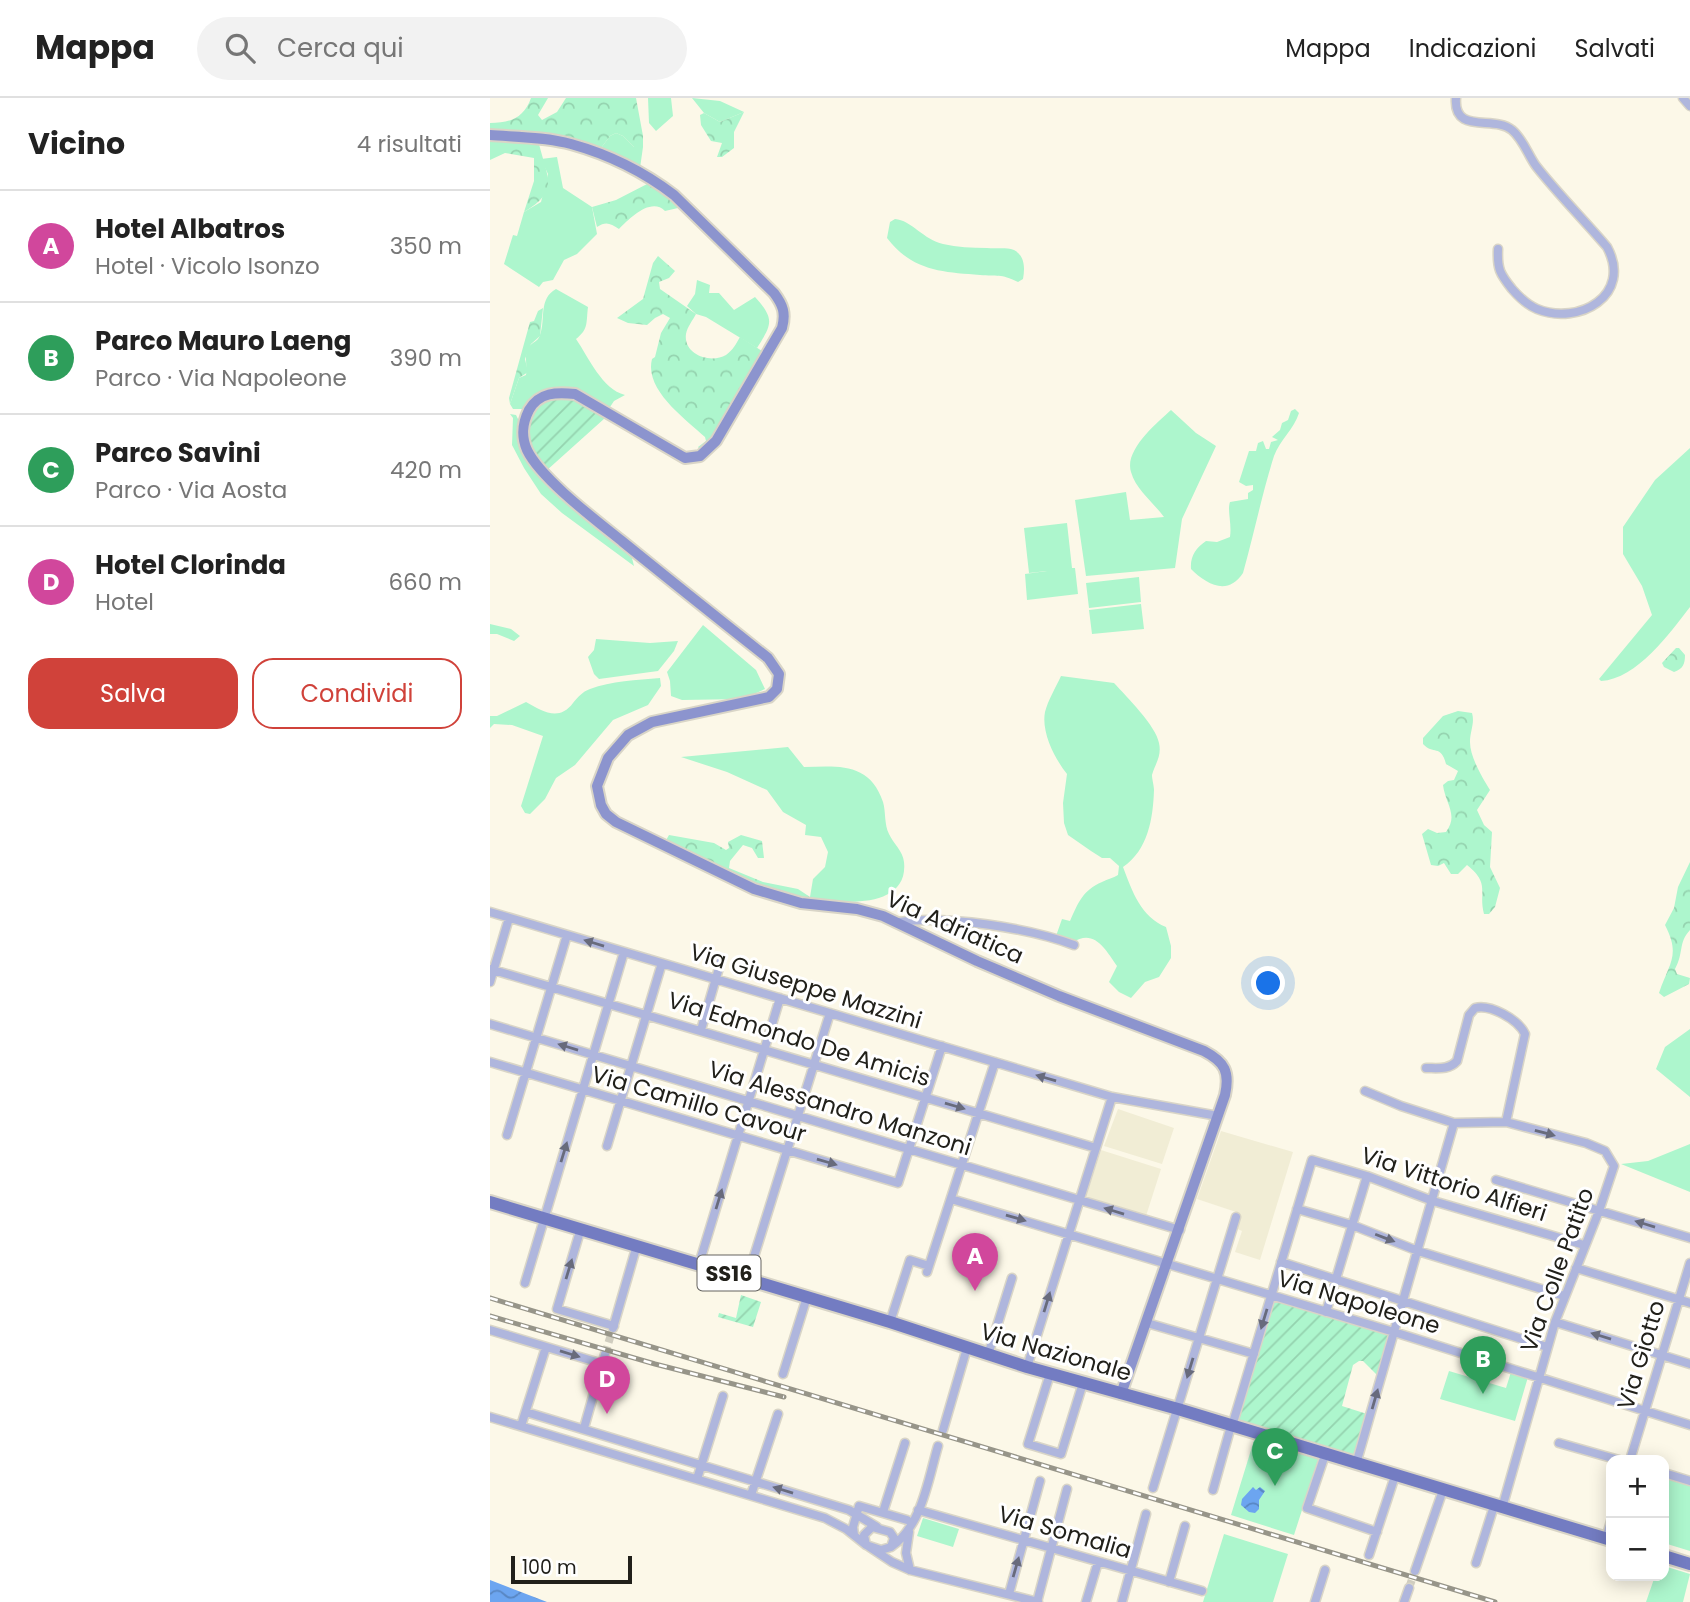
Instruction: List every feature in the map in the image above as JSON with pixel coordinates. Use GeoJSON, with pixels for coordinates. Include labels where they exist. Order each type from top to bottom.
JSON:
{"type":"FeatureCollection","features":[{"type":"Feature","properties":{"kind":"main road","name":"Via Adriatica"},"geometry":{"type":"LineString","coordinates":[[490,135],[569,144],[605,156],[655,181],[674,195],[781,302],[785,316],[782,328],[716,440],[700,456],[685,458],[575,394],[559,392],[540,397],[530,407],[523,422],[522,436],[535,464],[573,501],[770,660],[777,667],[779,676],[777,689],[771,696],[652,722],[625,738],[611,754],[599,777],[597,789],[606,814],[616,822],[754,889],[801,902],[872,912],[899,922],[989,966],[1216,1058],[1226,1068],[1228,1078],[1218,1116],[1121,1394]]}},
{"type":"Feature","properties":{"kind":"main road","name":"Via Nazionale"},"geometry":{"type":"LineString","coordinates":[[490,1202],[890,1322],[1050,1374],[1178,1409],[1606,1539]]}},
{"type":"Feature","properties":{"kind":"main road"},"geometry":{"type":"LineString","coordinates":[[1669,1558],[1690,1564]]}},
{"type":"Feature","properties":{"kind":"street"},"geometry":{"type":"LineString","coordinates":[[1456,98],[1455,108],[1460,117],[1472,123],[1506,125],[1517,134],[1535,164],[1607,247],[1614,260],[1614,279],[1608,295],[1600,303],[1562,313],[1536,309],[1521,300],[1499,273],[1498,250]]}},
{"type":"Feature","properties":{"kind":"street"},"geometry":{"type":"LineString","coordinates":[[1683,98],[1690,106]]}},
{"type":"Feature","properties":{"kind":"street","name":"Via Giuseppe Mazzini"},"geometry":{"type":"LineString","coordinates":[[490,912],[1112,1097],[1218,1116]]}},
{"type":"Feature","properties":{"kind":"street"},"geometry":{"type":"LineString","coordinates":[[490,982],[509,918]]}},
{"type":"Feature","properties":{"kind":"street"},"geometry":{"type":"LineString","coordinates":[[899,922],[918,920],[966,923],[1052,937],[1074,945]]}},
{"type":"Feature","properties":{"kind":"street"},"geometry":{"type":"LineString","coordinates":[[507,1135],[567,935]]}},
{"type":"Feature","properties":{"kind":"street"},"geometry":{"type":"LineString","coordinates":[[525,1283],[624,952]]}},
{"type":"Feature","properties":{"kind":"street"},"geometry":{"type":"LineString","coordinates":[[701,1030],[721,961]]}},
{"type":"Feature","properties":{"kind":"street"},"geometry":{"type":"LineString","coordinates":[[607,1146],[662,963]]}},
{"type":"Feature","properties":{"kind":"street","name":"Via Edmondo De Amicis"},"geometry":{"type":"LineString","coordinates":[[492,970],[1096,1148]]}},
{"type":"Feature","properties":{"kind":"street"},"geometry":{"type":"LineString","coordinates":[[699,1264],[780,998]]}},
{"type":"Feature","properties":{"kind":"street"},"geometry":{"type":"LineString","coordinates":[[1365,1091],[1454,1123],[1506,1122],[1525,1034],[1515,1022],[1483,1006],[1475,1008],[1469,1015],[1457,1061],[1445,1068],[1426,1068]]}},
{"type":"Feature","properties":{"kind":"street"},"geometry":{"type":"LineString","coordinates":[[747,1279],[830,1013]]}},
{"type":"Feature","properties":{"kind":"street","name":"Via Alessandro Manzoni"},"geometry":{"type":"LineString","coordinates":[[490,1024],[1180,1230]]}},
{"type":"Feature","properties":{"kind":"street"},"geometry":{"type":"LineString","coordinates":[[908,1149],[942,1046]]}},
{"type":"Feature","properties":{"kind":"street","name":"Via Camillo Cavour"},"geometry":{"type":"LineString","coordinates":[[490,1062],[898,1183],[908,1149]]}},
{"type":"Feature","properties":{"kind":"street"},"geometry":{"type":"LineString","coordinates":[[890,1322],[910,1260],[928,1269],[995,1062]]}},
{"type":"Feature","properties":{"kind":"street"},"geometry":{"type":"LineString","coordinates":[[1027,1367],[1112,1097]]}},
{"type":"Feature","properties":{"kind":"street","name":"Via Colle Patito"},"geometry":{"type":"LineString","coordinates":[[1476,1563],[1498,1507],[1564,1296],[1599,1211],[1614,1166],[1605,1152],[1596,1147],[1506,1122]]}},
{"type":"Feature","properties":{"kind":"street"},"geometry":{"type":"LineString","coordinates":[[1356,1464],[1454,1123]]}},
{"type":"Feature","properties":{"kind":"street","name":"Via Vittorio Alfieri"},"geometry":{"type":"LineString","coordinates":[[1297,1209],[1312,1160],[1367,1176],[1433,1201],[1584,1245]]}},
{"type":"Feature","properties":{"kind":"street"},"geometry":{"type":"LineString","coordinates":[[1326,1312],[1367,1176]]}},
{"type":"Feature","properties":{"kind":"street"},"geometry":{"type":"LineString","coordinates":[[1496,1180],[1690,1238]]}},
{"type":"Feature","properties":{"kind":"street"},"geometry":{"type":"LineString","coordinates":[[951,1199],[1168,1264]]}},
{"type":"Feature","properties":{"kind":"street"},"geometry":{"type":"LineString","coordinates":[[1213,1490],[1297,1209],[1352,1225],[1418,1251],[1564,1296]]}},
{"type":"Feature","properties":{"kind":"street"},"geometry":{"type":"LineString","coordinates":[[1153,1488],[1236,1217]]}},
{"type":"Feature","properties":{"kind":"street"},"geometry":{"type":"LineString","coordinates":[[581,1228],[557,1309],[613,1327],[637,1245]]}},
{"type":"Feature","properties":{"kind":"street"},"geometry":{"type":"LineString","coordinates":[[1281,1262],[1547,1347]]}},
{"type":"Feature","properties":{"kind":"street","name":"Via Giotto"},"geometry":{"type":"LineString","coordinates":[[1631,1455],[1690,1263]]}},
{"type":"Feature","properties":{"kind":"street","name":"Via Napoleone"},"geometry":{"type":"LineString","coordinates":[[1168,1264],[1690,1425]]}},
{"type":"Feature","properties":{"kind":"street"},"geometry":{"type":"LineString","coordinates":[[1576,1268],[1690,1303]]}},
{"type":"Feature","properties":{"kind":"street"},"geometry":{"type":"LineString","coordinates":[[988,1355],[1012,1278]]}},
{"type":"Feature","properties":{"kind":"street"},"geometry":{"type":"LineString","coordinates":[[783,1374],[807,1297]]}},
{"type":"Feature","properties":{"kind":"street"},"geometry":{"type":"LineString","coordinates":[[1555,1322],[1690,1364]]}},
{"type":"Feature","properties":{"kind":"street"},"geometry":{"type":"LineString","coordinates":[[1147,1323],[1254,1354]]}},
{"type":"Feature","properties":{"kind":"street"},"geometry":{"type":"LineString","coordinates":[[490,1330],[603,1364]]}},
{"type":"Feature","properties":{"kind":"street"},"geometry":{"type":"LineString","coordinates":[[521,1426],[546,1347]]}},
{"type":"Feature","properties":{"kind":"street"},"geometry":{"type":"LineString","coordinates":[[943,1430],[967,1348]]}},
{"type":"Feature","properties":{"kind":"street"},"geometry":{"type":"LineString","coordinates":[[584,1428],[605,1354]]}},
{"type":"Feature","properties":{"kind":"street"},"geometry":{"type":"LineString","coordinates":[[1050,1374],[1028,1444],[1061,1454],[1083,1383]]}},
{"type":"Feature","properties":{"kind":"street"},"geometry":{"type":"LineString","coordinates":[[697,1479],[723,1396]]}},
{"type":"Feature","properties":{"kind":"street"},"geometry":{"type":"LineString","coordinates":[[526,1412],[756,1482],[853,1516],[890,1532],[910,1570]]}},
{"type":"Feature","properties":{"kind":"street"},"geometry":{"type":"LineString","coordinates":[[751,1495],[778,1414]]}},
{"type":"Feature","properties":{"kind":"street"},"geometry":{"type":"LineString","coordinates":[[490,1417],[833,1521],[892,1562],[910,1570],[1037,1602],[1068,1489]]}},
{"type":"Feature","properties":{"kind":"street"},"geometry":{"type":"LineString","coordinates":[[883,1512],[905,1443]]}},
{"type":"Feature","properties":{"kind":"street"},"geometry":{"type":"LineString","coordinates":[[1559,1443],[1606,1456]]}},
{"type":"Feature","properties":{"kind":"street"},"geometry":{"type":"LineString","coordinates":[[867,1545],[881,1550],[894,1543],[909,1525],[919,1508],[938,1446]]}},
{"type":"Feature","properties":{"kind":"street"},"geometry":{"type":"LineString","coordinates":[[1325,1455],[1307,1508],[1377,1532]]}},
{"type":"Feature","properties":{"kind":"street"},"geometry":{"type":"LineString","coordinates":[[1669,1475],[1690,1481]]}},
{"type":"Feature","properties":{"kind":"street"},"geometry":{"type":"LineString","coordinates":[[1370,1555],[1395,1476]]}},
{"type":"Feature","properties":{"kind":"street"},"geometry":{"type":"LineString","coordinates":[[1009,1594],[1040,1481]]}},
{"type":"Feature","properties":{"kind":"street"},"geometry":{"type":"LineString","coordinates":[[1415,1570],[1443,1490]]}},
{"type":"Feature","properties":{"kind":"street"},"geometry":{"type":"LineString","coordinates":[[854,1535],[853,1516],[861,1505],[909,1525]]}},
{"type":"Feature","properties":{"kind":"street","name":"Via Somalia"},"geometry":{"type":"LineString","coordinates":[[919,1508],[1202,1591]]}},
{"type":"Feature","properties":{"kind":"street"},"geometry":{"type":"LineString","coordinates":[[1122,1602],[1146,1514]]}},
{"type":"Feature","properties":{"kind":"street"},"geometry":{"type":"LineString","coordinates":[[833,1521],[853,1516]]}},
{"type":"Feature","properties":{"kind":"street"},"geometry":{"type":"LineString","coordinates":[[867,1545],[864,1535],[877,1528],[909,1525]]}},
{"type":"Feature","properties":{"kind":"street"},"geometry":{"type":"LineString","coordinates":[[909,1525],[906,1555],[910,1570]]}},
{"type":"Feature","properties":{"kind":"street"},"geometry":{"type":"LineString","coordinates":[[1169,1582],[1185,1526]]}},
{"type":"Feature","properties":{"kind":"street"},"geometry":{"type":"LineString","coordinates":[[1086,1602],[1098,1562]]}},
{"type":"Feature","properties":{"kind":"street"},"geometry":{"type":"LineString","coordinates":[[1315,1602],[1325,1570]]}},
{"type":"Feature","properties":{"kind":"street"},"geometry":{"type":"LineString","coordinates":[[1404,1602],[1409,1588]]}},
{"type":"Feature","properties":{"kind":"shaded area"},"geometry":{"type":"Polygon","coordinates":[[[1118,1109],[1174,1128],[1162,1164],[1104,1146],[1118,1109]]]}},
{"type":"Feature","properties":{"kind":"shaded area"},"geometry":{"type":"Polygon","coordinates":[[[1221,1131],[1293,1152],[1260,1260],[1235,1252],[1242,1231],[1235,1228],[1239,1213],[1197,1199],[1221,1131]]]}},
{"type":"Feature","properties":{"kind":"shaded area"},"geometry":{"type":"Polygon","coordinates":[[[1101,1150],[1161,1169],[1146,1216],[1086,1197],[1101,1150]]]}},
{"type":"Feature","properties":{"kind":"green space"},"geometry":{"type":"Polygon","coordinates":[[[531,98],[548,98],[538,115],[542,120],[557,112],[566,98],[636,98],[643,147],[634,147],[616,133],[610,136],[601,148],[557,137],[490,131],[490,123],[504,122],[520,115],[531,98]]]}},
{"type":"Feature","properties":{"kind":"green space"},"geometry":{"type":"Polygon","coordinates":[[[648,98],[671,98],[673,116],[656,131],[649,123],[648,98]]]}},
{"type":"Feature","properties":{"kind":"green space"},"geometry":{"type":"Polygon","coordinates":[[[692,98],[720,101],[744,112],[720,122],[704,113],[692,98]]]}},
{"type":"Feature","properties":{"kind":"green space"},"geometry":{"type":"Polygon","coordinates":[[[744,112],[734,132],[734,148],[722,157],[717,157],[722,143],[711,141],[701,125],[700,115],[704,113],[720,122],[744,112]]]}},
{"type":"Feature","properties":{"kind":"green space"},"geometry":{"type":"Polygon","coordinates":[[[616,133],[634,147],[643,147],[640,168],[601,148],[610,136],[616,133]]]}},
{"type":"Feature","properties":{"kind":"green space"},"geometry":{"type":"Polygon","coordinates":[[[490,141],[539,144],[547,174],[547,190],[543,197],[524,212],[534,181],[534,158],[505,153],[490,160],[490,141]]]}},
{"type":"Feature","properties":{"kind":"green space"},"geometry":{"type":"Polygon","coordinates":[[[557,157],[563,188],[592,207],[597,234],[577,254],[564,260],[553,280],[543,282],[539,287],[504,264],[524,212],[541,202],[548,174],[541,159],[557,157]]]}},
{"type":"Feature","properties":{"kind":"green space"},"geometry":{"type":"Polygon","coordinates":[[[649,183],[670,198],[678,208],[665,211],[653,206],[635,215],[619,229],[608,223],[597,227],[592,207],[616,200],[649,183]]]}},
{"type":"Feature","properties":{"kind":"green space"},"geometry":{"type":"Polygon","coordinates":[[[895,219],[943,244],[1014,250],[1023,263],[1023,279],[1018,282],[1003,276],[953,273],[917,263],[887,238],[890,222],[895,219]]]}},
{"type":"Feature","properties":{"kind":"green space"},"geometry":{"type":"Polygon","coordinates":[[[658,256],[675,271],[669,278],[659,282],[660,289],[696,314],[686,334],[686,341],[693,352],[706,358],[720,358],[731,351],[740,337],[765,353],[717,436],[702,452],[698,447],[706,441],[705,437],[668,403],[654,382],[651,371],[661,333],[670,318],[663,314],[647,325],[628,323],[617,318],[643,299],[653,263],[658,256]]]}},
{"type":"Feature","properties":{"kind":"green space"},"geometry":{"type":"Polygon","coordinates":[[[697,280],[710,285],[709,293],[719,293],[734,310],[755,297],[766,311],[769,322],[757,348],[706,317],[696,314],[687,306],[695,294],[697,280]]]}},
{"type":"Feature","properties":{"kind":"green space"},"geometry":{"type":"Polygon","coordinates":[[[556,289],[588,307],[585,328],[576,339],[603,380],[625,395],[614,401],[608,410],[565,389],[545,392],[523,409],[513,409],[510,404],[519,378],[526,375],[527,351],[540,335],[547,298],[556,289]]]}},
{"type":"Feature","properties":{"kind":"green space"},"geometry":{"type":"Polygon","coordinates":[[[543,308],[540,336],[531,344],[525,359],[528,372],[519,378],[510,404],[509,398],[530,322],[534,321],[538,311],[543,308]]]}},
{"type":"Feature","properties":{"kind":"green space"},"geometry":{"type":"Polygon","coordinates":[[[555,397],[568,397],[605,418],[546,471],[530,439],[529,420],[533,411],[542,403],[555,397]]]}},
{"type":"Feature","properties":{"kind":"green space"},"geometry":{"type":"Polygon","coordinates":[[[1295,409],[1299,413],[1297,419],[1274,456],[1243,573],[1237,580],[1224,586],[1204,580],[1191,569],[1194,553],[1206,541],[1217,542],[1230,537],[1230,502],[1248,499],[1248,493],[1253,490],[1253,485],[1246,486],[1239,482],[1249,451],[1256,451],[1258,443],[1263,441],[1266,449],[1269,449],[1271,442],[1278,440],[1272,437],[1295,409]]]}},
{"type":"Feature","properties":{"kind":"green space"},"geometry":{"type":"Polygon","coordinates":[[[1171,410],[1196,433],[1216,446],[1182,519],[1175,568],[1086,576],[1075,500],[1126,492],[1130,520],[1164,517],[1133,479],[1130,464],[1132,455],[1143,438],[1171,410]]]}},
{"type":"Feature","properties":{"kind":"green space"},"geometry":{"type":"Polygon","coordinates":[[[510,414],[516,415],[519,421],[518,442],[539,477],[578,514],[632,558],[634,566],[562,513],[541,494],[512,445],[513,418],[510,414]]]}},
{"type":"Feature","properties":{"kind":"green space"},"geometry":{"type":"Polygon","coordinates":[[[1690,448],[1690,607],[1663,641],[1640,664],[1614,678],[1601,681],[1599,679],[1652,615],[1642,586],[1623,554],[1623,527],[1655,480],[1690,448]]]}},
{"type":"Feature","properties":{"kind":"green space"},"geometry":{"type":"Polygon","coordinates":[[[1067,523],[1078,594],[1027,600],[1025,574],[1047,571],[1029,573],[1024,528],[1067,523]]]}},
{"type":"Feature","properties":{"kind":"green space"},"geometry":{"type":"Polygon","coordinates":[[[1139,577],[1141,602],[1089,608],[1086,583],[1139,577]]]}},
{"type":"Feature","properties":{"kind":"green space"},"geometry":{"type":"Polygon","coordinates":[[[1141,604],[1144,629],[1092,634],[1089,610],[1141,604]]]}},
{"type":"Feature","properties":{"kind":"green space"},"geometry":{"type":"Polygon","coordinates":[[[490,624],[511,629],[520,636],[514,641],[490,634],[490,624]]]}},
{"type":"Feature","properties":{"kind":"green space"},"geometry":{"type":"Polygon","coordinates":[[[703,625],[756,670],[765,689],[743,699],[682,700],[671,696],[667,672],[703,625]]]}},
{"type":"Feature","properties":{"kind":"green space"},"geometry":{"type":"Polygon","coordinates":[[[596,639],[650,643],[678,641],[674,651],[658,671],[599,679],[594,674],[588,657],[594,650],[596,639]]]}},
{"type":"Feature","properties":{"kind":"green space"},"geometry":{"type":"Polygon","coordinates":[[[1679,648],[1685,658],[1681,668],[1674,672],[1662,663],[1679,648]]]}},
{"type":"Feature","properties":{"kind":"green space"},"geometry":{"type":"Polygon","coordinates":[[[1061,676],[1114,683],[1147,720],[1159,743],[1159,756],[1152,775],[1154,788],[1148,833],[1138,852],[1123,867],[1144,910],[1157,923],[1166,927],[1171,958],[1159,977],[1145,982],[1131,998],[1119,992],[1109,982],[1117,966],[1098,942],[1087,938],[1072,943],[1056,936],[1062,919],[1070,921],[1086,893],[1095,885],[1118,875],[1119,866],[1110,858],[1102,858],[1068,835],[1064,823],[1063,803],[1067,774],[1050,745],[1044,720],[1048,703],[1061,676]]]}},
{"type":"Feature","properties":{"kind":"green space"},"geometry":{"type":"Polygon","coordinates":[[[660,678],[661,686],[648,705],[613,720],[575,765],[556,778],[545,799],[530,814],[525,813],[521,806],[543,736],[512,725],[494,724],[490,728],[490,716],[497,716],[526,702],[550,713],[562,712],[582,693],[598,686],[660,678]]]}},
{"type":"Feature","properties":{"kind":"green space"},"geometry":{"type":"Polygon","coordinates":[[[1458,711],[1472,713],[1472,754],[1490,790],[1477,810],[1484,825],[1492,832],[1490,867],[1500,888],[1495,907],[1489,914],[1484,914],[1481,883],[1474,872],[1467,865],[1458,874],[1451,874],[1444,863],[1431,865],[1422,834],[1428,829],[1437,833],[1446,832],[1450,826],[1451,814],[1443,785],[1454,780],[1458,771],[1446,764],[1442,754],[1423,744],[1423,738],[1443,716],[1458,711]]]}},
{"type":"Feature","properties":{"kind":"green space"},"geometry":{"type":"Polygon","coordinates":[[[788,747],[804,767],[851,769],[861,773],[877,789],[883,802],[887,830],[904,862],[903,878],[896,889],[884,896],[854,902],[810,897],[813,879],[825,867],[828,852],[821,837],[805,835],[806,825],[783,812],[767,790],[727,772],[681,757],[788,747]]]}},
{"type":"Feature","properties":{"kind":"green space"},"geometry":{"type":"Polygon","coordinates":[[[669,835],[714,843],[726,850],[729,848],[728,842],[741,835],[762,841],[764,858],[758,858],[752,848],[743,845],[730,861],[729,868],[763,882],[798,889],[810,897],[809,903],[767,893],[665,842],[669,835]]]}},
{"type":"Feature","properties":{"kind":"green space"},"geometry":{"type":"Polygon","coordinates":[[[1690,862],[1690,930],[1684,939],[1675,969],[1677,974],[1690,978],[1689,984],[1664,997],[1659,993],[1673,952],[1665,925],[1690,862]]]}},
{"type":"Feature","properties":{"kind":"green space"},"geometry":{"type":"Polygon","coordinates":[[[1690,1029],[1690,1097],[1656,1069],[1665,1047],[1690,1029]]]}},
{"type":"Feature","properties":{"kind":"green space"},"geometry":{"type":"Polygon","coordinates":[[[1690,1144],[1690,1192],[1621,1164],[1648,1161],[1690,1144]]]}},
{"type":"Feature","properties":{"kind":"green space"},"geometry":{"type":"Polygon","coordinates":[[[741,1295],[761,1302],[753,1327],[718,1317],[719,1313],[736,1318],[741,1295]]]}},
{"type":"Feature","properties":{"kind":"green space"},"geometry":{"type":"Polygon","coordinates":[[[1272,1297],[1392,1334],[1379,1377],[1363,1361],[1353,1365],[1342,1406],[1367,1414],[1356,1458],[1238,1421],[1272,1297]]]}},
{"type":"Feature","properties":{"kind":"green space"},"geometry":{"type":"Polygon","coordinates":[[[1449,1371],[1506,1388],[1511,1372],[1528,1377],[1515,1421],[1440,1399],[1449,1371]]]}},
{"type":"Feature","properties":{"kind":"green space"},"geometry":{"type":"Polygon","coordinates":[[[1255,1437],[1319,1457],[1294,1535],[1231,1515],[1255,1437]]]}},
{"type":"Feature","properties":{"kind":"green space"},"geometry":{"type":"Polygon","coordinates":[[[1669,1480],[1690,1486],[1690,1551],[1669,1545],[1669,1480]]]}},
{"type":"Feature","properties":{"kind":"green space"},"geometry":{"type":"Polygon","coordinates":[[[923,1518],[959,1529],[953,1547],[917,1536],[923,1518]]]}},
{"type":"Feature","properties":{"kind":"green space"},"geometry":{"type":"Polygon","coordinates":[[[1224,1534],[1288,1554],[1273,1602],[1203,1602],[1224,1534]]]}},
{"type":"Feature","properties":{"kind":"green space"},"geometry":{"type":"Polygon","coordinates":[[[1669,1568],[1690,1574],[1683,1602],[1646,1602],[1653,1581],[1669,1581],[1669,1568]]]}},
{"type":"Feature","properties":{"kind":"water"},"geometry":{"type":"Polygon","coordinates":[[[1253,1487],[1256,1490],[1260,1487],[1265,1491],[1255,1513],[1249,1512],[1241,1505],[1242,1499],[1253,1487]]]}},
{"type":"Feature","properties":{"kind":"water"},"geometry":{"type":"Polygon","coordinates":[[[490,1580],[547,1602],[490,1602],[490,1580]]]}},
{"type":"Feature","properties":{"kind":"tunnel"},"geometry":{"type":"LineString","coordinates":[[605,1354],[613,1328]]}},
{"type":"Feature","properties":{"kind":"tunnel"},"geometry":{"type":"LineString","coordinates":[[1409,1588],[1415,1571]]}},
{"type":"Feature","properties":{"kind":"railway"},"geometry":{"type":"LineString","coordinates":[[490,1298],[1495,1602]]}},
{"type":"Feature","properties":{"kind":"railway"},"geometry":{"type":"LineString","coordinates":[[490,1316],[655,1364],[784,1397]]}},
{"type":"Feature","properties":{"kind":"place","name":"Hotel Albatros"},"geometry":{"type":"Point","coordinates":[975,1291]}},
{"type":"Feature","properties":{"kind":"place","name":"Parco Mauro Laeng"},"geometry":{"type":"Point","coordinates":[1483,1394]}},
{"type":"Feature","properties":{"kind":"place","name":"Hotel Clorinda"},"geometry":{"type":"Point","coordinates":[607,1414]}},
{"type":"Feature","properties":{"kind":"place","name":"Parco Savini"},"geometry":{"type":"Point","coordinates":[1275,1486]}}]}
